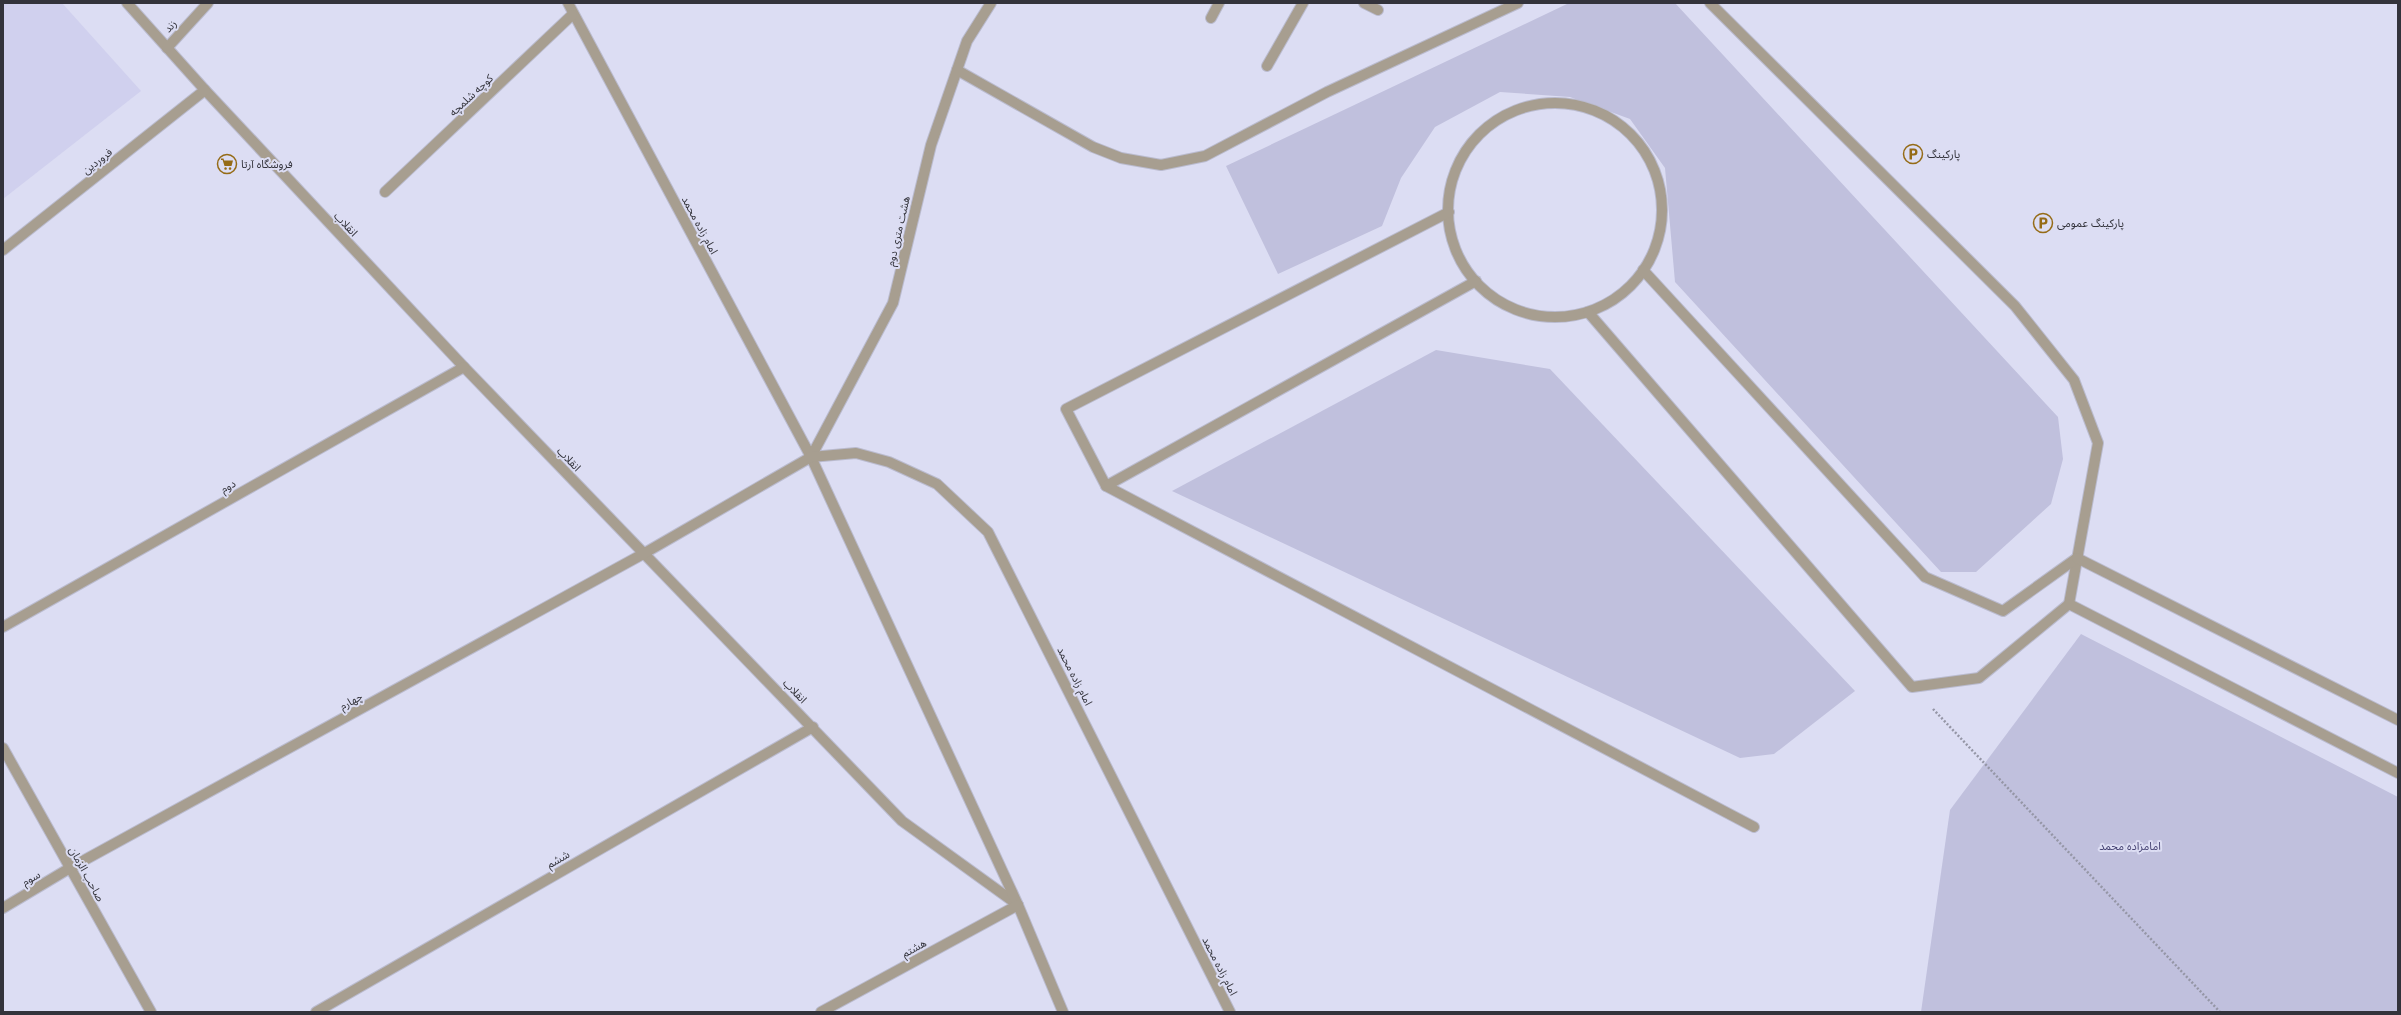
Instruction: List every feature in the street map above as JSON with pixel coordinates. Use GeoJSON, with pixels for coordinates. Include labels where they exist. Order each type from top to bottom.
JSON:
{"type":"FeatureCollection","features":[{"type":"Feature","properties":{"kind":"street","name":"انقلاب"},"geometry":{"type":"LineString","coordinates":[[127,3],[205,90],[464,367],[643,554],[902,820],[1018,905]]}},
{"type":"Feature","properties":{"kind":"street","name":"زند"},"geometry":{"type":"LineString","coordinates":[[167,48],[208,3]]}},
{"type":"Feature","properties":{"kind":"street","name":"امام زاده محمد"},"geometry":{"type":"LineString","coordinates":[[568,3],[572,15],[811,458],[1018,905],[1063,1012]]}},
{"type":"Feature","properties":{"kind":"street","name":"هشت متری دوم"},"geometry":{"type":"LineString","coordinates":[[811,458],[893,303],[931,145],[967,41],[991,3]]}},
{"type":"Feature","properties":{"kind":"street"},"geometry":{"type":"LineString","coordinates":[[1211,18],[1219,3]]}},
{"type":"Feature","properties":{"kind":"street"},"geometry":{"type":"LineString","coordinates":[[1267,66],[1302,3]]}},
{"type":"Feature","properties":{"kind":"street"},"geometry":{"type":"LineString","coordinates":[[1364,3],[1378,10]]}},
{"type":"Feature","properties":{"kind":"street"},"geometry":{"type":"LineString","coordinates":[[957,70],[1093,147],[1121,158],[1161,165],[1205,156],[1327,92],[1518,3]]}},
{"type":"Feature","properties":{"kind":"street"},"geometry":{"type":"LineString","coordinates":[[1588,312],[1912,687],[1979,678],[2069,604],[2098,443],[2074,380],[2015,306],[1710,3]]}},
{"type":"Feature","properties":{"kind":"street","name":"کوچه شلمچه"},"geometry":{"type":"LineString","coordinates":[[385,192],[572,15]]}},
{"type":"Feature","properties":{"kind":"street","name":"فروردین"},"geometry":{"type":"LineString","coordinates":[[3,250],[205,90]]}},
{"type":"Feature","properties":{"kind":"street"},"geometry":{"type":"LineString","coordinates":[[1547,103],[1580,105],[1612,119],[1638,142],[1655,171],[1662,205],[1658,239],[1644,270],[1620,295],[1588,312],[1553,318],[1517,311],[1486,293],[1463,266],[1450,232],[1448,195],[1459,161],[1481,132],[1512,112],[1547,103]]}},
{"type":"Feature","properties":{"kind":"street"},"geometry":{"type":"LineString","coordinates":[[1449,212],[1066,409],[1106,486],[1754,827]]}},
{"type":"Feature","properties":{"kind":"street"},"geometry":{"type":"LineString","coordinates":[[1644,270],[1925,577],[2003,611],[2077,558]]}},
{"type":"Feature","properties":{"kind":"street"},"geometry":{"type":"LineString","coordinates":[[1106,486],[1476,281]]}},
{"type":"Feature","properties":{"kind":"street","name":"دوم"},"geometry":{"type":"LineString","coordinates":[[3,627],[464,367]]}},
{"type":"Feature","properties":{"kind":"street","name":"امام زاده محمد"},"geometry":{"type":"LineString","coordinates":[[811,458],[856,453],[890,462],[937,484],[988,532],[1230,1012]]}},
{"type":"Feature","properties":{"kind":"street","name":"چهارم"},"geometry":{"type":"LineString","coordinates":[[70,868],[643,554],[811,458]]}},
{"type":"Feature","properties":{"kind":"street"},"geometry":{"type":"LineString","coordinates":[[2077,558],[2398,720]]}},
{"type":"Feature","properties":{"kind":"street"},"geometry":{"type":"LineString","coordinates":[[2069,604],[2398,774]]}},
{"type":"Feature","properties":{"kind":"street","name":"ششم"},"geometry":{"type":"LineString","coordinates":[[316,1012],[813,727]]}},
{"type":"Feature","properties":{"kind":"street","name":"صاحب الزمان"},"geometry":{"type":"LineString","coordinates":[[3,748],[151,1012]]}},
{"type":"Feature","properties":{"kind":"street","name":"سوم"},"geometry":{"type":"LineString","coordinates":[[3,908],[70,868]]}},
{"type":"Feature","properties":{"kind":"street","name":"هشتم"},"geometry":{"type":"LineString","coordinates":[[821,1012],[1018,905]]}},
{"type":"Feature","properties":{"kind":"path"},"geometry":{"type":"LineString","coordinates":[[1912,687],[2220,1012]]}},
{"type":"Feature","properties":{"kind":"shaded area"},"geometry":{"type":"Polygon","coordinates":[[[3,3],[62,3],[141,91],[3,199],[3,3]]]}},
{"type":"Feature","properties":{"kind":"green space"},"geometry":{"type":"Polygon","coordinates":[[[1569,3],[1675,3],[2058,417],[2063,459],[2051,504],[1976,572],[1941,572],[1675,282],[1665,168],[1630,119],[1570,97],[1500,92],[1435,127],[1401,178],[1382,226],[1278,274],[1226,166],[1569,3]]]}},
{"type":"Feature","properties":{"kind":"green space"},"geometry":{"type":"Polygon","coordinates":[[[1436,350],[1550,369],[1855,691],[1774,754],[1740,758],[1172,491],[1436,350]]]}},
{"type":"Feature","properties":{"kind":"green space","name":"امامزاده محمد"},"geometry":{"type":"Polygon","coordinates":[[[2081,634],[2398,797],[2398,1012],[1921,1012],[1950,810],[2081,634]]]}},
{"type":"Feature","properties":{"kind":"place","name":"پارکینگ"},"geometry":{"type":"Point","coordinates":[1913,154]}},
{"type":"Feature","properties":{"kind":"place","name":"فروشگاه آرتا"},"geometry":{"type":"Point","coordinates":[227,164]}},
{"type":"Feature","properties":{"kind":"place","name":"پارکینگ عمومی"},"geometry":{"type":"Point","coordinates":[2043,223]}}]}
